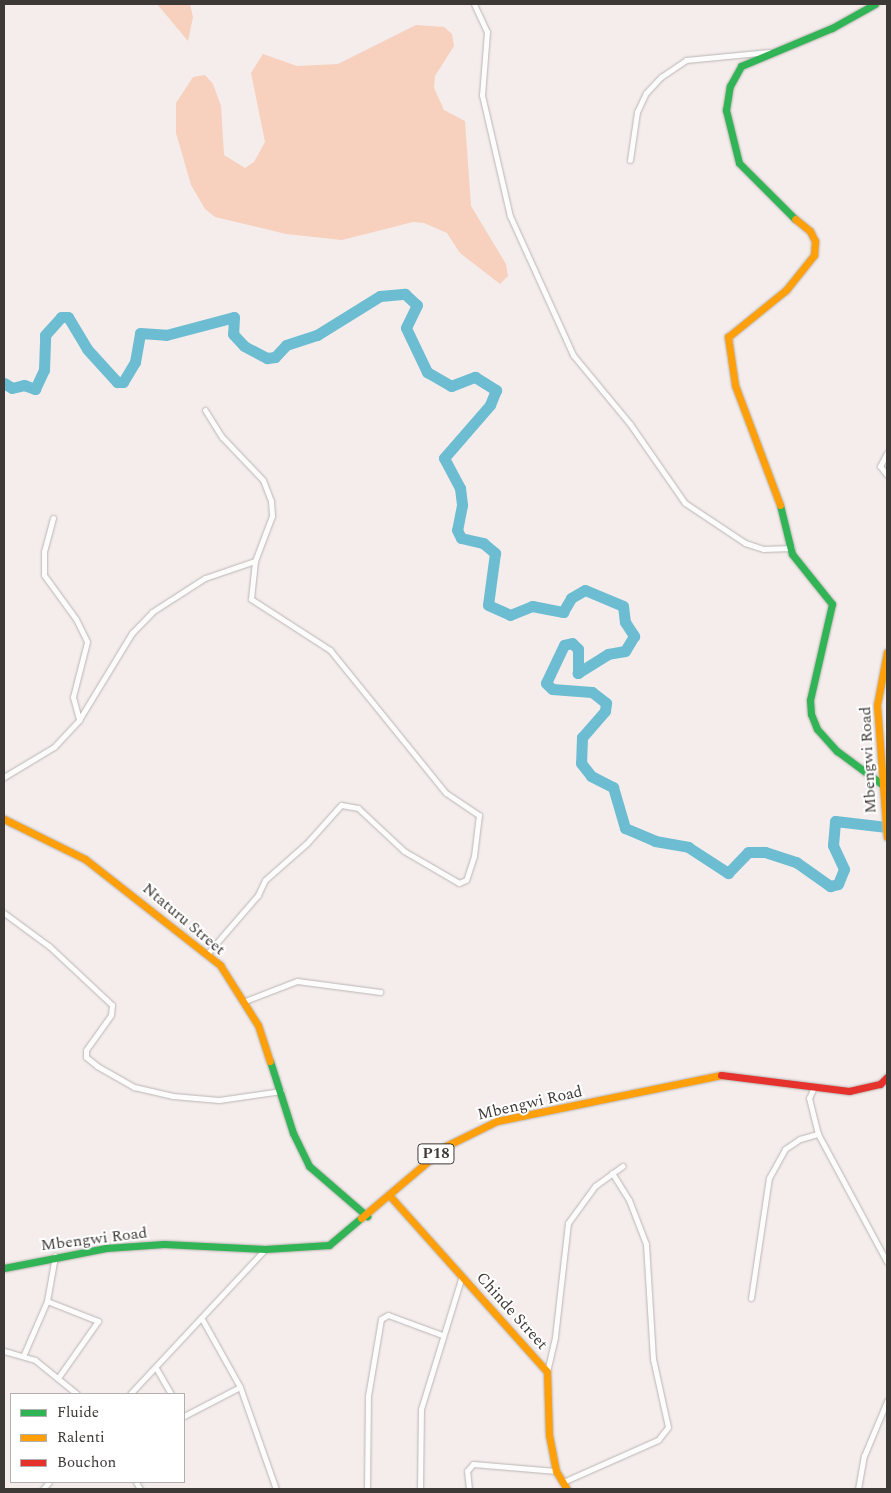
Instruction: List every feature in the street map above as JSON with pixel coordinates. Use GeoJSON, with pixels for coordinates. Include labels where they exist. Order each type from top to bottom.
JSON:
{"type":"FeatureCollection","features":[{"type":"Feature","properties":{"kind":"street"},"geometry":{"type":"LineString","coordinates":[[474,4],[487,32],[482,95],[510,216],[573,356],[630,424],[685,503],[744,543],[763,549],[792,548]]}},
{"type":"Feature","properties":{"kind":"street"},"geometry":{"type":"LineString","coordinates":[[875,4],[832,28],[771,52],[736,71],[726,110],[733,152],[751,180],[810,231],[816,248],[807,266],[786,290],[728,337],[735,385],[794,558],[825,591],[832,604],[810,700],[811,714],[817,729],[837,751],[882,785]]}},
{"type":"Feature","properties":{"kind":"street"},"geometry":{"type":"LineString","coordinates":[[630,160],[637,112],[646,93],[661,77],[686,60],[771,52]]}},
{"type":"Feature","properties":{"kind":"street"},"geometry":{"type":"LineString","coordinates":[[205,410],[222,437],[263,480],[271,501],[272,516],[255,561],[251,599],[330,650],[446,793],[477,811],[477,839],[466,880],[456,883],[404,850],[358,808],[341,805],[265,880],[258,895],[207,954]]}},
{"type":"Feature","properties":{"kind":"street"},"geometry":{"type":"LineString","coordinates":[[887,453],[880,466],[887,475]]}},
{"type":"Feature","properties":{"kind":"street"},"geometry":{"type":"LineString","coordinates":[[54,518],[44,551],[44,575],[76,619],[87,642],[73,697],[79,720]]}},
{"type":"Feature","properties":{"kind":"street"},"geometry":{"type":"LineString","coordinates":[[4,776],[54,747],[79,720],[132,633],[152,612],[205,578],[255,561]]}},
{"type":"Feature","properties":{"kind":"street","name":"Mbengwi Road"},"geometry":{"type":"LineString","coordinates":[[887,653],[877,705],[883,760],[882,785],[887,837]]}},
{"type":"Feature","properties":{"kind":"street","name":"Ntaturu Street"},"geometry":{"type":"LineString","coordinates":[[4,819],[85,859],[207,954],[244,1001],[270,1054],[293,1132],[309,1166],[367,1216]]}},
{"type":"Feature","properties":{"kind":"street"},"geometry":{"type":"LineString","coordinates":[[4,913],[49,946],[112,1005],[111,1015],[86,1050],[86,1057],[97,1066],[134,1087],[173,1096],[219,1100],[281,1091]]}},
{"type":"Feature","properties":{"kind":"street"},"geometry":{"type":"LineString","coordinates":[[244,1001],[298,981],[380,992]]}},
{"type":"Feature","properties":{"kind":"street","name":"Mbengwi Road"},"geometry":{"type":"LineString","coordinates":[[4,1268],[55,1256],[164,1244],[265,1249],[330,1245],[367,1216],[446,1146],[497,1121],[727,1074],[849,1091],[880,1084],[887,1077]]}},
{"type":"Feature","properties":{"kind":"street"},"geometry":{"type":"LineString","coordinates":[[814,1087],[809,1098],[818,1134],[887,1262]]}},
{"type":"Feature","properties":{"kind":"street"},"geometry":{"type":"LineString","coordinates":[[751,1298],[769,1178],[786,1149],[800,1139],[818,1134]]}},
{"type":"Feature","properties":{"kind":"street"},"geometry":{"type":"LineString","coordinates":[[547,1372],[555,1337],[568,1223],[585,1197],[612,1173],[623,1166]]}},
{"type":"Feature","properties":{"kind":"street"},"geometry":{"type":"LineString","coordinates":[[564,1482],[658,1440],[668,1427],[653,1359],[646,1244],[629,1200],[612,1173]]}},
{"type":"Feature","properties":{"kind":"street","name":"Chinde Street"},"geometry":{"type":"LineString","coordinates":[[389,1195],[547,1372],[549,1435],[556,1470]]}},
{"type":"Feature","properties":{"kind":"street"},"geometry":{"type":"LineString","coordinates":[[131,1393],[202,1319],[265,1249]]}},
{"type":"Feature","properties":{"kind":"street"},"geometry":{"type":"LineString","coordinates":[[24,1354],[47,1302],[55,1256]]}},
{"type":"Feature","properties":{"kind":"street"},"geometry":{"type":"LineString","coordinates":[[420,1489],[421,1409],[442,1335],[462,1276]]}},
{"type":"Feature","properties":{"kind":"street"},"geometry":{"type":"LineString","coordinates":[[47,1302],[98,1321],[58,1378]]}},
{"type":"Feature","properties":{"kind":"street"},"geometry":{"type":"LineString","coordinates":[[367,1489],[368,1396],[382,1319],[388,1315],[442,1335]]}},
{"type":"Feature","properties":{"kind":"street"},"geometry":{"type":"LineString","coordinates":[[202,1319],[240,1387],[276,1489]]}},
{"type":"Feature","properties":{"kind":"street"},"geometry":{"type":"LineString","coordinates":[[4,1351],[24,1354],[77,1393]]}},
{"type":"Feature","properties":{"kind":"street"},"geometry":{"type":"LineString","coordinates":[[156,1368],[169,1393]]}},
{"type":"Feature","properties":{"kind":"street"},"geometry":{"type":"LineString","coordinates":[[185,1415],[240,1387]]}},
{"type":"Feature","properties":{"kind":"street"},"geometry":{"type":"LineString","coordinates":[[858,1489],[864,1456],[887,1401]]}},
{"type":"Feature","properties":{"kind":"street"},"geometry":{"type":"LineString","coordinates":[[469,1489],[467,1471],[473,1464],[556,1470],[567,1489]]}},
{"type":"Feature","properties":{"kind":"shaded area"},"geometry":{"type":"Polygon","coordinates":[[[157,4],[190,4],[193,17],[188,41],[157,4]]]}},
{"type":"Feature","properties":{"kind":"shaded area"},"geometry":{"type":"Polygon","coordinates":[[[416,25],[444,27],[452,34],[454,46],[435,76],[434,88],[444,110],[465,121],[471,206],[506,264],[508,276],[500,284],[460,253],[447,233],[424,223],[413,222],[342,240],[286,234],[215,217],[205,209],[191,185],[176,133],[176,103],[193,77],[205,75],[213,84],[221,106],[224,155],[245,168],[254,162],[265,142],[251,73],[263,54],[297,66],[338,64],[416,25]]]}},
{"type":"Feature","properties":{"kind":"waterway"},"geometry":{"type":"LineString","coordinates":[[4,383],[12,388],[24,385],[35,389],[44,370],[45,335],[61,317],[68,317],[87,349],[117,382],[123,382],[135,362],[140,333],[166,335],[234,317],[233,334],[244,346],[267,358],[275,357],[286,345],[317,335],[380,296],[405,294],[417,305],[406,328],[427,372],[451,386],[475,377],[496,390],[490,405],[444,458],[460,488],[462,505],[457,530],[461,538],[483,543],[495,553],[488,605],[510,615],[532,606],[563,612],[571,598],[585,590],[623,606],[625,622],[634,636],[625,651],[608,654],[578,673],[578,649],[572,643],[564,645],[546,683],[552,689],[592,692],[606,703],[605,711],[582,737],[581,763],[591,776],[613,787],[625,828],[655,841],[688,847],[728,873],[748,852],[765,852],[796,862],[830,886],[838,884],[844,869],[833,845],[835,821],[887,827]]}},
{"type":"Feature","properties":{"kind":"traffic: fast"},"geometry":{"type":"LineString","coordinates":[[795,219],[739,163],[726,110],[730,86],[741,66],[832,28],[875,4]]}},
{"type":"Feature","properties":{"kind":"traffic: fast"},"geometry":{"type":"LineString","coordinates":[[780,505],[792,554],[832,604],[810,700],[811,714],[817,729],[837,751],[883,785]]}},
{"type":"Feature","properties":{"kind":"traffic: fast"},"geometry":{"type":"LineString","coordinates":[[270,1061],[293,1133],[309,1166],[367,1216]]}},
{"type":"Feature","properties":{"kind":"traffic: fast"},"geometry":{"type":"LineString","coordinates":[[4,1268],[106,1248],[164,1244],[265,1249],[329,1245],[361,1218]]}},
{"type":"Feature","properties":{"kind":"traffic: slow"},"geometry":{"type":"LineString","coordinates":[[780,505],[735,385],[728,337],[786,290],[814,255],[815,241],[810,231],[795,219]]}},
{"type":"Feature","properties":{"kind":"traffic: slow"},"geometry":{"type":"LineString","coordinates":[[887,652],[877,705],[887,837]]}},
{"type":"Feature","properties":{"kind":"traffic: slow"},"geometry":{"type":"LineString","coordinates":[[4,819],[85,859],[220,965],[258,1025],[270,1061]]}},
{"type":"Feature","properties":{"kind":"traffic: slow"},"geometry":{"type":"LineString","coordinates":[[361,1218],[446,1146],[497,1121],[721,1075]]}},
{"type":"Feature","properties":{"kind":"traffic: slow"},"geometry":{"type":"LineString","coordinates":[[389,1195],[547,1372],[549,1435],[556,1471],[567,1489]]}},
{"type":"Feature","properties":{"kind":"traffic: jam"},"geometry":{"type":"LineString","coordinates":[[721,1075],[849,1091],[880,1084],[887,1077]]}}]}
